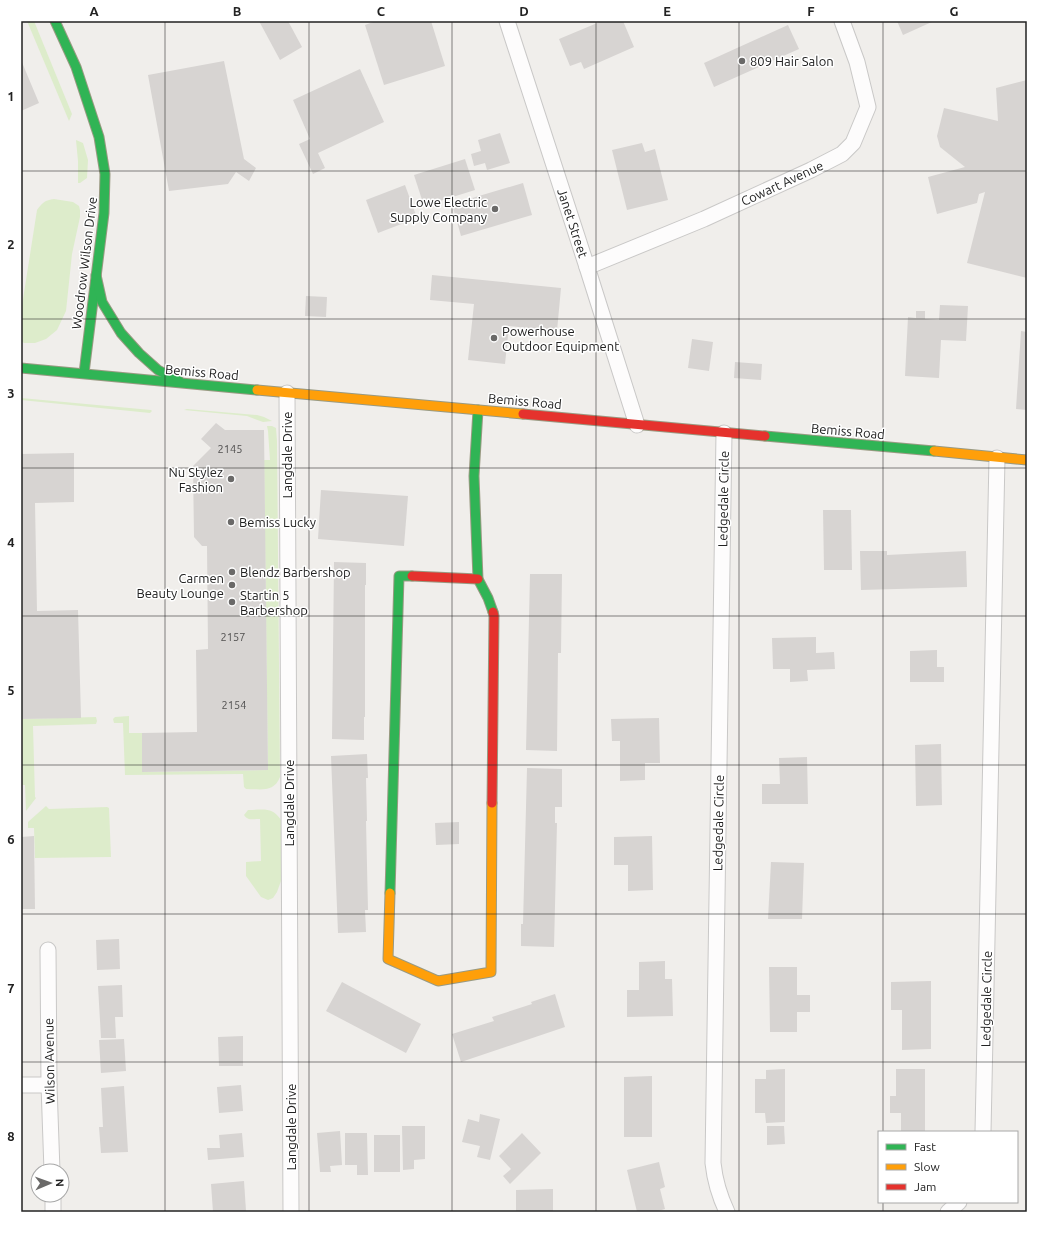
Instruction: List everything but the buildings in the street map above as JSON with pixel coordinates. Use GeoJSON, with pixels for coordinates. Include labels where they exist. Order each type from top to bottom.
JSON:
{"type":"FeatureCollection","features":[{"type":"Feature","properties":{"kind":"main road","name":"Woodrow Wilson Drive"},"geometry":{"type":"LineString","coordinates":[[55,21],[76,66],[99,137],[105,174],[104,213],[84,374]]}},
{"type":"Feature","properties":{"kind":"main road"},"geometry":{"type":"LineString","coordinates":[[96,275],[102,302],[121,333],[139,353],[158,370],[185,384]]}},
{"type":"Feature","properties":{"kind":"main road","name":"Bemiss Road"},"geometry":{"type":"LineString","coordinates":[[21,368],[1027,460]]}},
{"type":"Feature","properties":{"kind":"main road"},"geometry":{"type":"LineString","coordinates":[[478,410],[474,476],[478,579],[488,598],[494,616],[491,972],[438,981],[388,959],[400,576],[478,579]]}},
{"type":"Feature","properties":{"kind":"street","name":"Janet Street"},"geometry":{"type":"LineString","coordinates":[[507,21],[588,267],[637,425]]}},
{"type":"Feature","properties":{"kind":"street","name":"Cowart Avenue"},"geometry":{"type":"LineString","coordinates":[[588,267],[704,219],[811,170],[842,154],[852,143],[868,107],[857,62],[842,21]]}},
{"type":"Feature","properties":{"kind":"street","name":"Langdale Drive"},"geometry":{"type":"LineString","coordinates":[[287,393],[291,1212]]}},
{"type":"Feature","properties":{"kind":"street","name":"Ledgedale Circle"},"geometry":{"type":"LineString","coordinates":[[724,433],[713,1163],[714,1177],[719,1196],[727,1212]]}},
{"type":"Feature","properties":{"kind":"street","name":"Ledgedale Circle"},"geometry":{"type":"LineString","coordinates":[[983,1131],[997,458]]}},
{"type":"Feature","properties":{"kind":"street","name":"Wilson Avenue"},"geometry":{"type":"LineString","coordinates":[[48,950],[49,1085],[52,1163]]}},
{"type":"Feature","properties":{"kind":"street"},"geometry":{"type":"LineString","coordinates":[[21,1085],[49,1085]]}},
{"type":"Feature","properties":{"kind":"street"},"geometry":{"type":"LineString","coordinates":[[948,1212],[958,1203]]}},
{"type":"Feature","properties":{"kind":"green space"},"geometry":{"type":"Polygon","coordinates":[[[27,21],[34,21],[72,114],[69,121],[27,21]]]}},
{"type":"Feature","properties":{"kind":"green space"},"geometry":{"type":"Polygon","coordinates":[[[76,140],[83,143],[88,160],[87,178],[80,183],[78,183],[76,140]]]}},
{"type":"Feature","properties":{"kind":"green space"},"geometry":{"type":"Polygon","coordinates":[[[54,199],[73,202],[79,206],[80,210],[80,217],[72,254],[66,311],[57,330],[46,339],[35,343],[24,343],[21,341],[21,312],[37,210],[44,202],[54,199]]]}},
{"type":"Feature","properties":{"kind":"green space"},"geometry":{"type":"Polygon","coordinates":[[[21,398],[152,411],[150,413],[21,400],[21,398]]]}},
{"type":"Feature","properties":{"kind":"green space"},"geometry":{"type":"Polygon","coordinates":[[[187,409],[257,415],[272,421],[263,422],[247,416],[184,410],[187,409]]]}},
{"type":"Feature","properties":{"kind":"green space"},"geometry":{"type":"Polygon","coordinates":[[[267,426],[276,428],[277,441],[280,777],[274,786],[270,788],[246,789],[244,787],[243,774],[125,775],[123,723],[114,723],[113,719],[115,717],[129,716],[129,733],[142,733],[142,772],[268,770],[264,460],[270,460],[267,426]]]}},
{"type":"Feature","properties":{"kind":"green space"},"geometry":{"type":"Polygon","coordinates":[[[96,717],[96,724],[33,726],[36,798],[26,811],[25,785],[21,785],[21,719],[96,717]]]}},
{"type":"Feature","properties":{"kind":"green space"},"geometry":{"type":"Polygon","coordinates":[[[46,806],[49,809],[109,808],[111,857],[35,858],[34,828],[28,828],[28,822],[46,806]]]}},
{"type":"Feature","properties":{"kind":"green space"},"geometry":{"type":"Polygon","coordinates":[[[263,809],[271,811],[281,820],[281,881],[273,898],[268,900],[261,897],[246,876],[246,862],[261,861],[260,819],[247,818],[244,815],[248,810],[263,809]]]}},
{"type":"Feature","properties":{"kind":"traffic: fast"},"geometry":{"type":"LineString","coordinates":[[55,21],[76,67],[99,137],[105,174],[104,213],[84,373]]}},
{"type":"Feature","properties":{"kind":"traffic: fast"},"geometry":{"type":"LineString","coordinates":[[96,275],[102,302],[121,333],[139,353],[158,370],[179,381]]}},
{"type":"Feature","properties":{"kind":"traffic: fast"},"geometry":{"type":"LineString","coordinates":[[21,368],[257,390]]}},
{"type":"Feature","properties":{"kind":"traffic: fast"},"geometry":{"type":"LineString","coordinates":[[478,410],[474,476],[478,579],[488,598],[493,612]]}},
{"type":"Feature","properties":{"kind":"traffic: fast"},"geometry":{"type":"LineString","coordinates":[[765,436],[934,451]]}},
{"type":"Feature","properties":{"kind":"traffic: fast"},"geometry":{"type":"LineString","coordinates":[[390,893],[399,576],[412,576]]}},
{"type":"Feature","properties":{"kind":"traffic: slow"},"geometry":{"type":"LineString","coordinates":[[257,390],[523,414]]}},
{"type":"Feature","properties":{"kind":"traffic: slow"},"geometry":{"type":"LineString","coordinates":[[934,451],[1027,460]]}},
{"type":"Feature","properties":{"kind":"traffic: slow"},"geometry":{"type":"LineString","coordinates":[[390,893],[388,959],[438,981],[491,972],[492,803]]}},
{"type":"Feature","properties":{"kind":"traffic: jam"},"geometry":{"type":"LineString","coordinates":[[523,414],[765,436]]}},
{"type":"Feature","properties":{"kind":"traffic: jam"},"geometry":{"type":"LineString","coordinates":[[412,576],[478,579]]}},
{"type":"Feature","properties":{"kind":"traffic: jam"},"geometry":{"type":"LineString","coordinates":[[492,803],[493,612]]}},
{"type":"Feature","properties":{"kind":"place","name":"809 Hair Salon"},"geometry":{"type":"Point","coordinates":[742,61]}},
{"type":"Feature","properties":{"kind":"place","name":"Lowe Electric Supply Company"},"geometry":{"type":"Point","coordinates":[495,209]}},
{"type":"Feature","properties":{"kind":"place","name":"Powerhouse Outdoor Equipment"},"geometry":{"type":"Point","coordinates":[494,338]}},
{"type":"Feature","properties":{"kind":"place","name":"Nu Stylez Fashion"},"geometry":{"type":"Point","coordinates":[231,479]}},
{"type":"Feature","properties":{"kind":"place","name":"Bemiss Lucky"},"geometry":{"type":"Point","coordinates":[231,522]}},
{"type":"Feature","properties":{"kind":"place","name":"Blendz Barbershop"},"geometry":{"type":"Point","coordinates":[232,572]}},
{"type":"Feature","properties":{"kind":"place","name":"Carmen Beauty Lounge"},"geometry":{"type":"Point","coordinates":[232,585]}},
{"type":"Feature","properties":{"kind":"place","name":"Startin 5 Barbershop"},"geometry":{"type":"Point","coordinates":[232,602]}}]}
